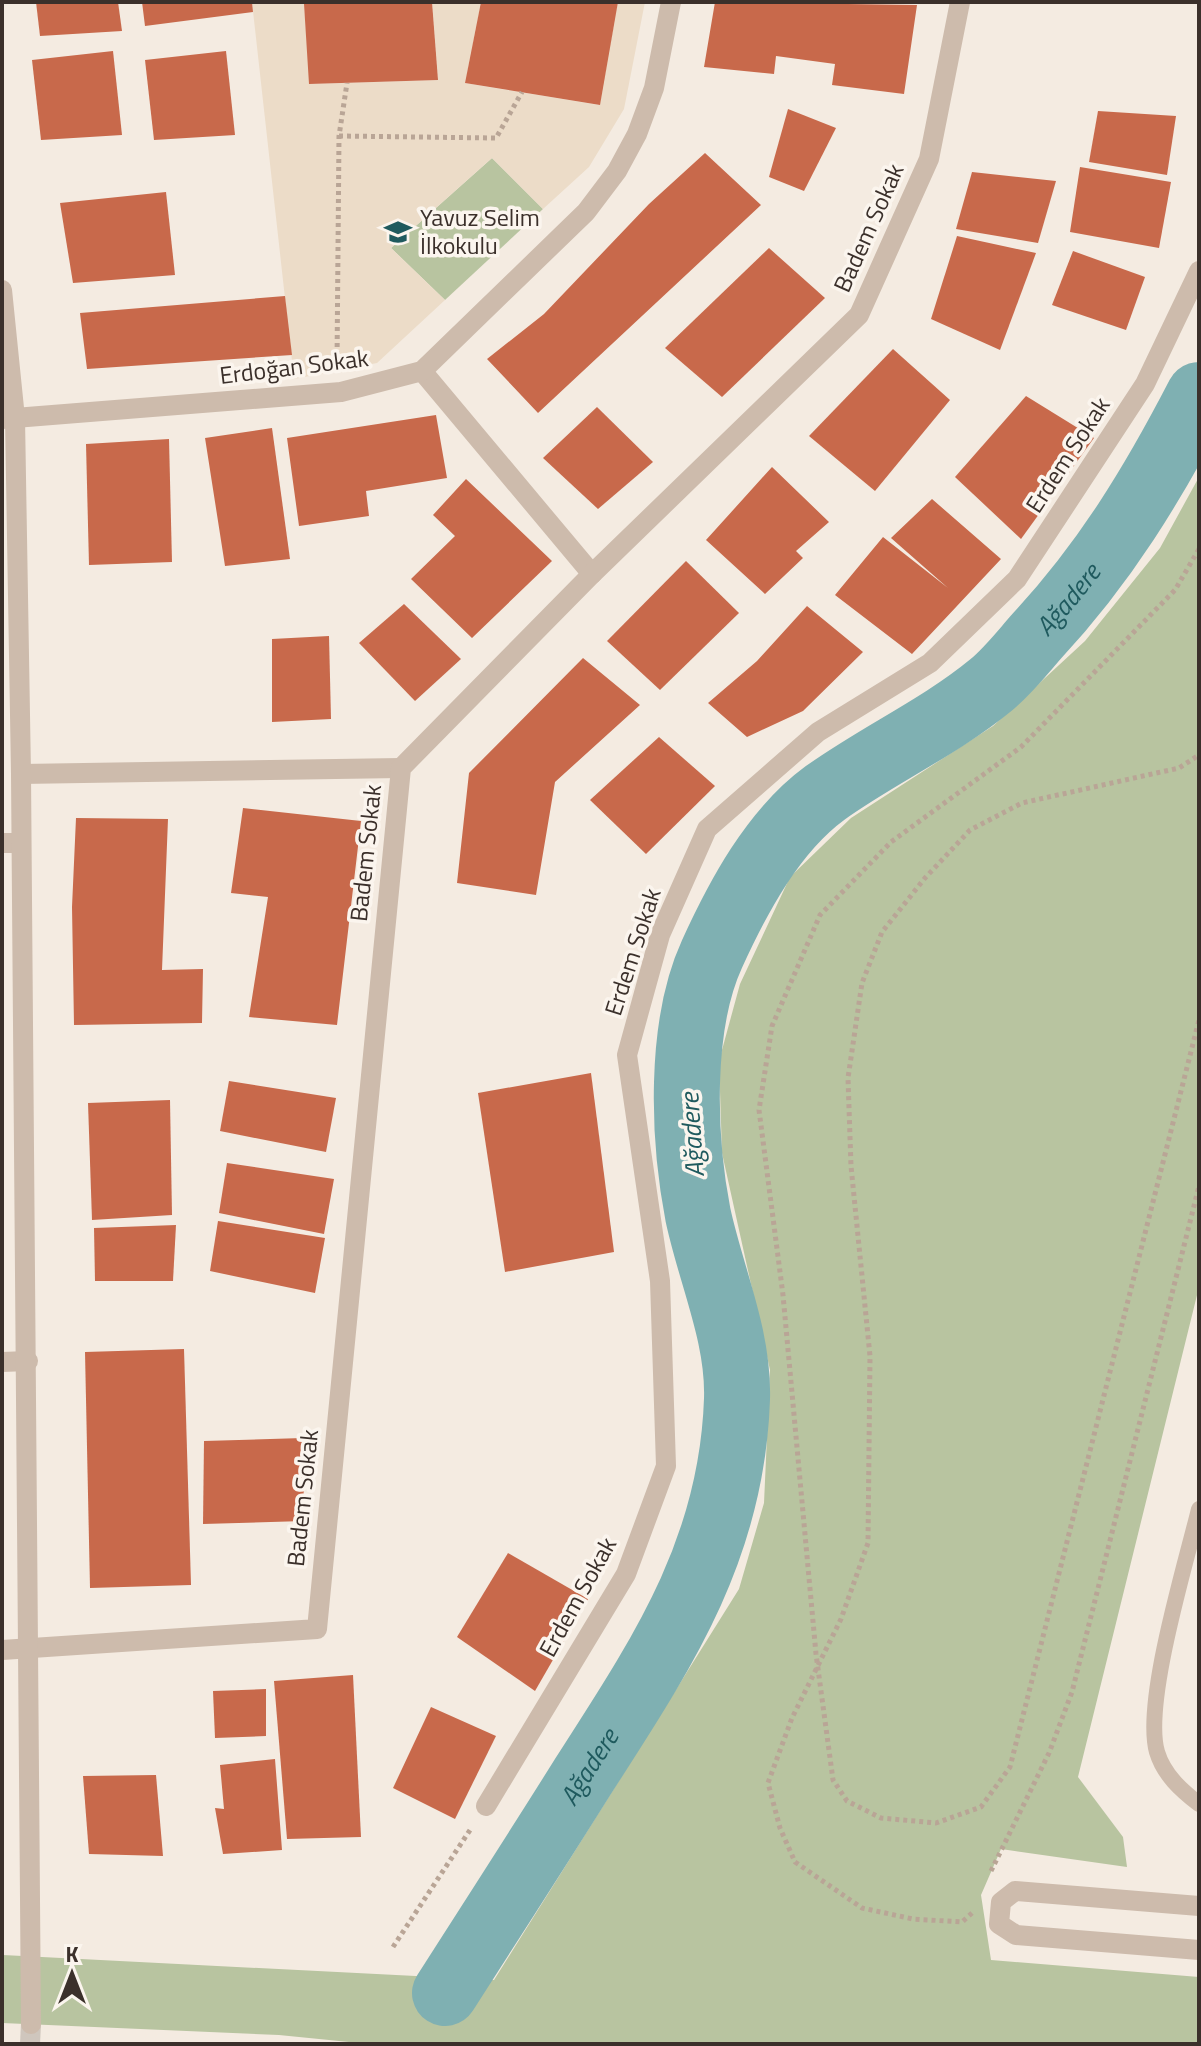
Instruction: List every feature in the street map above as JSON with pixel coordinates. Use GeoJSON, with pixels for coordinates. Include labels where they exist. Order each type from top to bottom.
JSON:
{"type":"FeatureCollection","features":[{"type":"Feature","properties":{"kind":"street","name":"Erdoğan Sokak"},"geometry":{"type":"LineString","coordinates":[[8,418],[341,392],[422,371],[586,212],[617,171],[637,134],[654,88],[671,2]]}},
{"type":"Feature","properties":{"kind":"street","name":"Badem Sokak"},"geometry":{"type":"LineString","coordinates":[[31,1648],[317,1629],[401,768],[592,574],[859,315],[929,159],[960,2]]}},
{"type":"Feature","properties":{"kind":"street","name":"Erdem Sokak"},"geometry":{"type":"LineString","coordinates":[[486,1806],[626,1574],[666,1466],[660,1281],[627,1055],[660,935],[707,829],[818,732],[930,663],[1017,579],[1145,384],[1199,271]]}},
{"type":"Feature","properties":{"kind":"street"},"geometry":{"type":"LineString","coordinates":[[2,290],[21,774],[11,843],[28,1361],[31,2024]]}},
{"type":"Feature","properties":{"kind":"street"},"geometry":{"type":"LineString","coordinates":[[422,371],[592,574]]}},
{"type":"Feature","properties":{"kind":"street"},"geometry":{"type":"LineString","coordinates":[[21,774],[401,768]]}},
{"type":"Feature","properties":{"kind":"street"},"geometry":{"type":"LineString","coordinates":[[2,1362],[28,1361]]}},
{"type":"Feature","properties":{"kind":"street"},"geometry":{"type":"LineString","coordinates":[[2,1650],[31,1648]]}},
{"type":"Feature","properties":{"kind":"street"},"geometry":{"type":"LineString","coordinates":[[1199,1906],[1015,1891],[1001,1902],[999,1924],[1016,1935],[1199,1950]]}},
{"type":"Feature","properties":{"kind":"lane"},"geometry":{"type":"LineString","coordinates":[[1199,1509],[1160,1675],[1155,1715],[1157,1752],[1175,1785],[1199,1804]]}},
{"type":"Feature","properties":{"kind":"path"},"geometry":{"type":"LineString","coordinates":[[341,392],[337,370],[339,136],[347,83]]}},
{"type":"Feature","properties":{"kind":"path"},"geometry":{"type":"LineString","coordinates":[[339,136],[496,138],[522,92]]}},
{"type":"Feature","properties":{"kind":"path"},"geometry":{"type":"LineString","coordinates":[[1199,549],[1175,590],[1021,747],[891,842],[820,915],[772,1026],[759,1110],[783,1295],[818,1666],[833,1780],[847,1801],[881,1818],[936,1823],[981,1807],[1010,1767],[1199,1020]]}},
{"type":"Feature","properties":{"kind":"path"},"geometry":{"type":"LineString","coordinates":[[978,1900],[972,1913],[962,1922],[913,1919],[862,1908],[795,1862],[780,1828],[768,1783],[792,1718],[841,1619],[868,1543],[870,1356],[851,1166],[848,1078],[862,983],[882,932],[925,878],[970,830],[1022,803],[1179,768],[1199,755]]}},
{"type":"Feature","properties":{"kind":"path"},"geometry":{"type":"LineString","coordinates":[[990,1874],[1049,1753],[1072,1692],[1199,1186]]}},
{"type":"Feature","properties":{"kind":"path"},"geometry":{"type":"LineString","coordinates":[[393,1947],[486,1806]]}},
{"type":"Feature","properties":{"kind":"green space"},"geometry":{"type":"Polygon","coordinates":[[[492,158],[543,209],[445,300],[391,248],[492,158]]]}},
{"type":"Feature","properties":{"kind":"green space"},"geometry":{"type":"Polygon","coordinates":[[[1199,477],[1199,1287],[1078,1777],[1123,1837],[1127,1867],[1001,1849],[981,1895],[991,1960],[1199,1977],[1199,2044],[369,2044],[279,2035],[2,2023],[2,1951],[3,1955],[494,1980],[739,1589],[764,1503],[770,1370],[722,1153],[719,1061],[740,984],[790,877],[851,818],[993,726],[1085,641],[1160,548],[1199,477]]]}},
{"type":"Feature","properties":{"kind":"shaded area","name":"Yavuz Selim İlkokulu"},"geometry":{"type":"Polygon","coordinates":[[[252,2],[320,2],[304,4],[310,84],[438,80],[432,2],[481,2],[465,83],[599,105],[618,2],[645,2],[624,109],[589,167],[543,209],[492,158],[391,248],[445,300],[377,363],[294,379],[252,2]]]}},
{"type":"Feature","properties":{"kind":"building"},"geometry":{"type":"Polygon","coordinates":[[[36,2],[118,2],[122,31],[40,36],[36,2]]]}},
{"type":"Feature","properties":{"kind":"building"},"geometry":{"type":"Polygon","coordinates":[[[142,2],[252,2],[253,12],[145,26],[142,2]]]}},
{"type":"Feature","properties":{"kind":"building"},"geometry":{"type":"Polygon","coordinates":[[[432,2],[438,80],[309,84],[304,4],[432,2]]]}},
{"type":"Feature","properties":{"kind":"building"},"geometry":{"type":"Polygon","coordinates":[[[481,2],[618,2],[600,105],[465,83],[481,2]]]}},
{"type":"Feature","properties":{"kind":"building"},"geometry":{"type":"Polygon","coordinates":[[[715,2],[917,5],[904,94],[832,85],[835,64],[776,56],[774,74],[704,67],[715,2]]]}},
{"type":"Feature","properties":{"kind":"building"},"geometry":{"type":"Polygon","coordinates":[[[113,51],[122,135],[41,140],[32,60],[113,51]]]}},
{"type":"Feature","properties":{"kind":"building"},"geometry":{"type":"Polygon","coordinates":[[[226,51],[235,135],[154,140],[145,60],[226,51]]]}},
{"type":"Feature","properties":{"kind":"building"},"geometry":{"type":"Polygon","coordinates":[[[788,109],[836,128],[804,191],[769,177],[788,109]]]}},
{"type":"Feature","properties":{"kind":"building"},"geometry":{"type":"Polygon","coordinates":[[[1098,111],[1176,116],[1167,175],[1089,162],[1098,111]]]}},
{"type":"Feature","properties":{"kind":"building"},"geometry":{"type":"Polygon","coordinates":[[[705,153],[761,205],[538,413],[487,359],[544,314],[649,204],[705,153]]]}},
{"type":"Feature","properties":{"kind":"building"},"geometry":{"type":"Polygon","coordinates":[[[1080,167],[1171,182],[1159,248],[1070,232],[1080,167]]]}},
{"type":"Feature","properties":{"kind":"building"},"geometry":{"type":"Polygon","coordinates":[[[972,172],[1056,181],[1038,243],[956,229],[972,172]]]}},
{"type":"Feature","properties":{"kind":"building"},"geometry":{"type":"Polygon","coordinates":[[[166,192],[175,275],[73,283],[60,203],[166,192]]]}},
{"type":"Feature","properties":{"kind":"building"},"geometry":{"type":"Polygon","coordinates":[[[957,236],[1036,253],[1000,350],[931,319],[957,236]]]}},
{"type":"Feature","properties":{"kind":"building"},"geometry":{"type":"Polygon","coordinates":[[[769,248],[825,298],[722,397],[665,348],[769,248]]]}},
{"type":"Feature","properties":{"kind":"building"},"geometry":{"type":"Polygon","coordinates":[[[1073,251],[1145,277],[1126,330],[1052,305],[1073,251]]]}},
{"type":"Feature","properties":{"kind":"building"},"geometry":{"type":"Polygon","coordinates":[[[285,296],[292,355],[87,369],[80,313],[285,296]]]}},
{"type":"Feature","properties":{"kind":"building"},"geometry":{"type":"Polygon","coordinates":[[[893,349],[950,400],[875,491],[809,436],[893,349]]]}},
{"type":"Feature","properties":{"kind":"building"},"geometry":{"type":"Polygon","coordinates":[[[1026,396],[1094,438],[1021,539],[955,477],[1026,396]]]}},
{"type":"Feature","properties":{"kind":"building"},"geometry":{"type":"Polygon","coordinates":[[[597,407],[653,462],[598,509],[543,458],[597,407]]]}},
{"type":"Feature","properties":{"kind":"building"},"geometry":{"type":"Polygon","coordinates":[[[436,415],[447,478],[366,491],[369,516],[299,526],[287,438],[436,415]]]}},
{"type":"Feature","properties":{"kind":"building"},"geometry":{"type":"Polygon","coordinates":[[[272,428],[290,559],[225,566],[205,438],[272,428]]]}},
{"type":"Feature","properties":{"kind":"building"},"geometry":{"type":"Polygon","coordinates":[[[169,439],[172,562],[89,565],[86,444],[169,439]]]}},
{"type":"Feature","properties":{"kind":"building"},"geometry":{"type":"Polygon","coordinates":[[[772,467],[829,522],[796,551],[803,558],[765,594],[706,540],[772,467]]]}},
{"type":"Feature","properties":{"kind":"building"},"geometry":{"type":"Polygon","coordinates":[[[466,479],[552,561],[472,638],[411,579],[455,536],[433,515],[466,479]]]}},
{"type":"Feature","properties":{"kind":"building"},"geometry":{"type":"Polygon","coordinates":[[[932,499],[1001,559],[912,654],[835,595],[883,537],[948,588],[891,538],[932,499]]]}},
{"type":"Feature","properties":{"kind":"building"},"geometry":{"type":"Polygon","coordinates":[[[686,561],[739,613],[660,690],[607,641],[686,561]]]}},
{"type":"Feature","properties":{"kind":"building"},"geometry":{"type":"Polygon","coordinates":[[[404,604],[461,659],[415,701],[359,643],[404,604]]]}},
{"type":"Feature","properties":{"kind":"building"},"geometry":{"type":"Polygon","coordinates":[[[807,606],[863,652],[803,711],[747,737],[708,703],[757,661],[807,606]]]}},
{"type":"Feature","properties":{"kind":"building"},"geometry":{"type":"Polygon","coordinates":[[[329,636],[331,719],[272,722],[272,639],[329,636]]]}},
{"type":"Feature","properties":{"kind":"building"},"geometry":{"type":"Polygon","coordinates":[[[583,658],[640,705],[555,782],[536,895],[457,883],[469,773],[583,658]]]}},
{"type":"Feature","properties":{"kind":"building"},"geometry":{"type":"Polygon","coordinates":[[[659,737],[715,786],[646,854],[590,800],[659,737]]]}},
{"type":"Feature","properties":{"kind":"building"},"geometry":{"type":"Polygon","coordinates":[[[243,808],[361,821],[337,1025],[249,1017],[268,897],[231,893],[243,808]]]}},
{"type":"Feature","properties":{"kind":"building"},"geometry":{"type":"Polygon","coordinates":[[[76,818],[168,819],[162,970],[203,969],[202,1023],[74,1025],[72,907],[76,818]]]}},
{"type":"Feature","properties":{"kind":"building"},"geometry":{"type":"Polygon","coordinates":[[[591,1073],[614,1252],[505,1272],[478,1093],[591,1073]]]}},
{"type":"Feature","properties":{"kind":"building"},"geometry":{"type":"Polygon","coordinates":[[[229,1081],[336,1098],[326,1152],[220,1131],[229,1081]]]}},
{"type":"Feature","properties":{"kind":"building"},"geometry":{"type":"Polygon","coordinates":[[[170,1100],[172,1215],[92,1220],[88,1103],[170,1100]]]}},
{"type":"Feature","properties":{"kind":"building"},"geometry":{"type":"Polygon","coordinates":[[[227,1163],[334,1179],[324,1234],[219,1213],[227,1163]]]}},
{"type":"Feature","properties":{"kind":"building"},"geometry":{"type":"Polygon","coordinates":[[[218,1221],[325,1238],[315,1293],[210,1271],[218,1221]]]}},
{"type":"Feature","properties":{"kind":"building"},"geometry":{"type":"Polygon","coordinates":[[[176,1225],[173,1281],[95,1281],[94,1228],[176,1225]]]}},
{"type":"Feature","properties":{"kind":"building"},"geometry":{"type":"Polygon","coordinates":[[[184,1349],[191,1585],[90,1588],[85,1352],[184,1349]]]}},
{"type":"Feature","properties":{"kind":"building"},"geometry":{"type":"Polygon","coordinates":[[[303,1438],[304,1521],[203,1524],[204,1441],[303,1438]]]}},
{"type":"Feature","properties":{"kind":"building"},"geometry":{"type":"Polygon","coordinates":[[[508,1553],[588,1599],[535,1691],[457,1637],[508,1553]]]}},
{"type":"Feature","properties":{"kind":"building"},"geometry":{"type":"Polygon","coordinates":[[[353,1675],[361,1837],[287,1839],[274,1681],[353,1675]]]}},
{"type":"Feature","properties":{"kind":"building"},"geometry":{"type":"Polygon","coordinates":[[[266,1689],[266,1736],[215,1738],[213,1691],[266,1689]]]}},
{"type":"Feature","properties":{"kind":"building"},"geometry":{"type":"Polygon","coordinates":[[[431,1707],[496,1736],[455,1819],[393,1788],[431,1707]]]}},
{"type":"Feature","properties":{"kind":"building"},"geometry":{"type":"Polygon","coordinates":[[[275,1759],[282,1850],[223,1854],[215,1808],[224,1809],[220,1765],[275,1759]]]}},
{"type":"Feature","properties":{"kind":"building"},"geometry":{"type":"Polygon","coordinates":[[[156,1775],[163,1856],[89,1854],[83,1776],[156,1775]]]}},
{"type":"Feature","properties":{"kind":"waterway","name":"Ağadere"},"geometry":{"type":"LineString","coordinates":[[445,1993],[611,1733],[664,1644],[707,1553],[722,1505],[732,1454],[737,1399],[734,1352],[698,1215],[687,1118],[689,1048],[694,1014],[701,983],[722,932],[759,866],[806,808],[845,779],[971,700],[1015,662],[1084,580],[1126,522],[1199,395]]}},
{"type":"Feature","properties":{"kind":"tunnel"},"geometry":{"type":"LineString","coordinates":[[30,2044],[31,2024]]}},
{"type":"Feature","properties":{"kind":"place","name":"Yavuz Selim İlkokulu"},"geometry":{"type":"Point","coordinates":[398,232]}}]}
